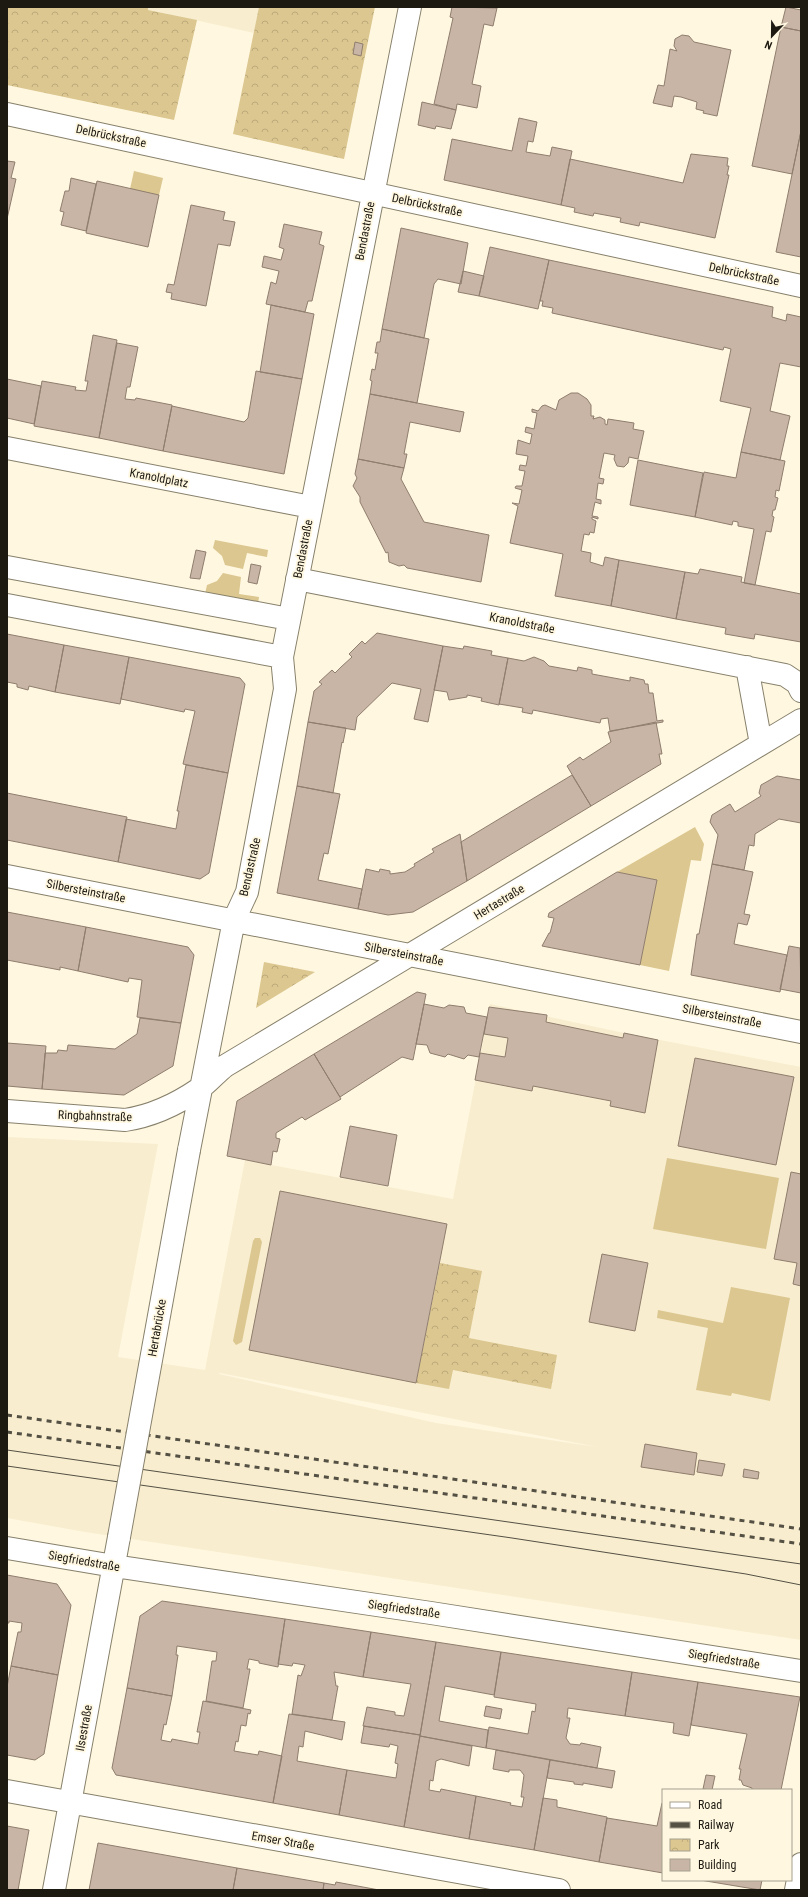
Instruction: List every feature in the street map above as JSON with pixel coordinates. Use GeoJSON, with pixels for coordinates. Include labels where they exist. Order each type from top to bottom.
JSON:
{"type":"FeatureCollection","features":[{"type":"Feature","properties":{"kind":"street","name":"Bendastraße"},"geometry":{"type":"LineString","coordinates":[[200,1089],[208,1059],[234,920],[247,892],[285,688],[282,657],[296,579],[410,7]]}},
{"type":"Feature","properties":{"kind":"street","name":"Delbrückstraße"},"geometry":{"type":"LineString","coordinates":[[7,114],[801,286]]}},
{"type":"Feature","properties":{"kind":"street","name":"Kranoldplatz"},"geometry":{"type":"LineString","coordinates":[[7,448],[311,507]]}},
{"type":"Feature","properties":{"kind":"street"},"geometry":{"type":"LineString","coordinates":[[7,567],[289,619]]}},
{"type":"Feature","properties":{"kind":"street","name":"Kranoldstraße"},"geometry":{"type":"LineString","coordinates":[[296,579],[747,667],[785,676],[797,683],[801,691]]}},
{"type":"Feature","properties":{"kind":"street"},"geometry":{"type":"LineString","coordinates":[[7,605],[282,657]]}},
{"type":"Feature","properties":{"kind":"street"},"geometry":{"type":"LineString","coordinates":[[747,667],[761,744]]}},
{"type":"Feature","properties":{"kind":"street","name":"Hertastraße"},"geometry":{"type":"LineString","coordinates":[[200,1089],[225,1066],[801,720]]}},
{"type":"Feature","properties":{"kind":"street","name":"Silbersteinstraße"},"geometry":{"type":"LineString","coordinates":[[7,876],[801,1032]]}},
{"type":"Feature","properties":{"kind":"street","name":"Ringbahnstraße"},"geometry":{"type":"LineString","coordinates":[[7,1111],[125,1120],[144,1118],[161,1111],[200,1089]]}},
{"type":"Feature","properties":{"kind":"street","name":"Hertabrücke"},"geometry":{"type":"LineString","coordinates":[[114,1566],[200,1089]]}},
{"type":"Feature","properties":{"kind":"street","name":"Siegfriedstraße"},"geometry":{"type":"LineString","coordinates":[[7,1548],[114,1566],[423,1612],[801,1671]]}},
{"type":"Feature","properties":{"kind":"street","name":"Ilsestraße"},"geometry":{"type":"LineString","coordinates":[[54,1890],[114,1566]]}},
{"type":"Feature","properties":{"kind":"street","name":"Emser Straße"},"geometry":{"type":"LineString","coordinates":[[7,1791],[559,1890]]}},
{"type":"Feature","properties":{"kind":"street"},"geometry":{"type":"LineString","coordinates":[[796,1890],[801,1864]]}},
{"type":"Feature","properties":{"kind":"shaded area"},"geometry":{"type":"Polygon","coordinates":[[[148,7],[259,7],[254,33],[148,10],[148,7]]]}},
{"type":"Feature","properties":{"kind":"shaded area"},"geometry":{"type":"Polygon","coordinates":[[[490,1004],[624,1033],[801,1067],[801,1640],[85,1532],[7,1518],[7,1137],[158,1144],[118,1357],[205,1370],[245,1160],[453,1199],[490,1004]],[[219,1374],[436,1423],[597,1447],[219,1374]]]}},
{"type":"Feature","properties":{"kind":"green space"},"geometry":{"type":"Polygon","coordinates":[[[7,7],[148,7],[148,10],[197,20],[174,120],[7,85],[7,7]]]}},
{"type":"Feature","properties":{"kind":"green space"},"geometry":{"type":"Polygon","coordinates":[[[259,7],[375,7],[344,159],[233,134],[259,7]]]}},
{"type":"Feature","properties":{"kind":"green space"},"geometry":{"type":"Polygon","coordinates":[[[134,171],[163,178],[159,195],[130,189],[134,171]]]}},
{"type":"Feature","properties":{"kind":"green space"},"geometry":{"type":"Polygon","coordinates":[[[215,540],[268,550],[267,557],[247,553],[243,569],[225,565],[222,556],[213,548],[215,540]]]}},
{"type":"Feature","properties":{"kind":"green space"},"geometry":{"type":"Polygon","coordinates":[[[223,573],[241,577],[239,594],[259,597],[258,604],[205,594],[207,585],[217,581],[223,573]]]}},
{"type":"Feature","properties":{"kind":"green space"},"geometry":{"type":"Polygon","coordinates":[[[695,827],[704,844],[701,861],[691,860],[669,971],[640,965],[657,880],[617,872],[695,827]]]}},
{"type":"Feature","properties":{"kind":"green space"},"geometry":{"type":"Polygon","coordinates":[[[264,962],[315,972],[256,1008],[264,962]]]}},
{"type":"Feature","properties":{"kind":"green space"},"geometry":{"type":"Polygon","coordinates":[[[667,1158],[779,1178],[766,1249],[653,1229],[667,1158]]]}},
{"type":"Feature","properties":{"kind":"green space"},"geometry":{"type":"Polygon","coordinates":[[[255,1238],[260,1238],[262,1242],[242,1342],[236,1345],[233,1341],[253,1241],[255,1238]]]}},
{"type":"Feature","properties":{"kind":"green space"},"geometry":{"type":"Polygon","coordinates":[[[440,1263],[482,1271],[469,1338],[557,1355],[551,1389],[453,1370],[449,1389],[416,1383],[440,1263]]]}},
{"type":"Feature","properties":{"kind":"green space"},"geometry":{"type":"Polygon","coordinates":[[[731,1287],[790,1298],[770,1401],[732,1393],[731,1396],[696,1390],[708,1328],[657,1318],[658,1310],[723,1323],[731,1287]]]}},
{"type":"Feature","properties":{"kind":"building"},"geometry":{"type":"Polygon","coordinates":[[[452,7],[497,8],[493,26],[484,24],[472,84],[481,86],[477,108],[457,104],[456,110],[434,104],[453,18],[450,17],[452,7]]]}},
{"type":"Feature","properties":{"kind":"building"},"geometry":{"type":"Polygon","coordinates":[[[786,7],[801,10],[801,31],[781,27],[786,7]]]}},
{"type":"Feature","properties":{"kind":"building"},"geometry":{"type":"Polygon","coordinates":[[[781,27],[801,31],[801,131],[792,174],[752,166],[781,27]]]}},
{"type":"Feature","properties":{"kind":"building"},"geometry":{"type":"Polygon","coordinates":[[[682,35],[689,36],[694,42],[731,50],[717,116],[703,113],[704,111],[696,109],[697,102],[681,97],[674,96],[672,107],[653,103],[658,85],[664,86],[670,49],[677,51],[674,46],[675,39],[682,35]]]}},
{"type":"Feature","properties":{"kind":"building"},"geometry":{"type":"Polygon","coordinates":[[[355,42],[363,44],[361,56],[353,54],[355,42]]]}},
{"type":"Feature","properties":{"kind":"building"},"geometry":{"type":"Polygon","coordinates":[[[422,102],[456,110],[451,129],[436,126],[435,129],[418,125],[422,102]]]}},
{"type":"Feature","properties":{"kind":"building"},"geometry":{"type":"Polygon","coordinates":[[[519,118],[537,122],[533,142],[528,141],[526,152],[550,156],[552,147],[572,151],[561,205],[444,180],[452,139],[512,151],[519,118]]]}},
{"type":"Feature","properties":{"kind":"building"},"geometry":{"type":"Polygon","coordinates":[[[801,131],[801,257],[776,252],[801,131]]]}},
{"type":"Feature","properties":{"kind":"building"},"geometry":{"type":"Polygon","coordinates":[[[691,154],[728,158],[727,166],[729,166],[727,175],[729,175],[715,238],[640,222],[639,226],[620,222],[621,218],[594,213],[593,216],[574,212],[575,208],[561,205],[570,159],[683,183],[691,154]]]}},
{"type":"Feature","properties":{"kind":"building"},"geometry":{"type":"Polygon","coordinates":[[[7,161],[15,162],[11,178],[16,179],[7,219],[7,161]]]}},
{"type":"Feature","properties":{"kind":"building"},"geometry":{"type":"Polygon","coordinates":[[[71,178],[96,184],[86,231],[61,225],[64,212],[60,211],[65,191],[69,191],[71,178]]]}},
{"type":"Feature","properties":{"kind":"building"},"geometry":{"type":"Polygon","coordinates":[[[97,181],[159,195],[148,247],[86,233],[97,181]]]}},
{"type":"Feature","properties":{"kind":"building"},"geometry":{"type":"Polygon","coordinates":[[[191,205],[225,212],[223,220],[235,222],[230,246],[218,244],[206,306],[171,299],[172,293],[166,292],[168,284],[174,285],[191,205]]]}},
{"type":"Feature","properties":{"kind":"building"},"geometry":{"type":"Polygon","coordinates":[[[284,224],[322,232],[319,244],[324,246],[312,301],[308,301],[305,312],[266,304],[271,282],[276,284],[279,271],[262,267],[264,256],[281,260],[284,249],[279,247],[284,224]]]}},
{"type":"Feature","properties":{"kind":"building"},"geometry":{"type":"Polygon","coordinates":[[[401,228],[468,243],[461,284],[438,279],[434,284],[424,338],[382,329],[401,228]]]}},
{"type":"Feature","properties":{"kind":"building"},"geometry":{"type":"Polygon","coordinates":[[[490,247],[549,260],[538,309],[479,296],[490,247]]]}},
{"type":"Feature","properties":{"kind":"building"},"geometry":{"type":"Polygon","coordinates":[[[549,260],[773,307],[772,317],[786,321],[787,314],[801,317],[801,367],[780,363],[770,411],[790,416],[780,460],[741,452],[751,408],[720,401],[731,349],[724,347],[723,350],[552,313],[553,308],[542,306],[543,301],[540,301],[549,260]]]}},
{"type":"Feature","properties":{"kind":"building"},"geometry":{"type":"Polygon","coordinates":[[[463,271],[484,276],[479,296],[458,292],[463,271]]]}},
{"type":"Feature","properties":{"kind":"building"},"geometry":{"type":"Polygon","coordinates":[[[271,305],[314,314],[302,379],[260,372],[271,305]]]}},
{"type":"Feature","properties":{"kind":"building"},"geometry":{"type":"Polygon","coordinates":[[[382,329],[429,339],[417,403],[370,394],[372,369],[375,370],[378,353],[375,353],[377,342],[380,342],[382,329]]]}},
{"type":"Feature","properties":{"kind":"building"},"geometry":{"type":"Polygon","coordinates":[[[93,335],[117,340],[99,438],[34,426],[42,381],[76,387],[75,390],[86,391],[88,381],[85,381],[93,335]]]}},
{"type":"Feature","properties":{"kind":"building"},"geometry":{"type":"Polygon","coordinates":[[[117,343],[138,347],[130,387],[127,387],[125,399],[135,400],[136,398],[172,405],[163,451],[99,438],[117,343]]]}},
{"type":"Feature","properties":{"kind":"building"},"geometry":{"type":"Polygon","coordinates":[[[256,371],[302,379],[284,474],[163,451],[172,406],[244,422],[248,418],[256,371]]]}},
{"type":"Feature","properties":{"kind":"building"},"geometry":{"type":"Polygon","coordinates":[[[7,379],[41,386],[34,424],[7,418],[7,379]]]}},
{"type":"Feature","properties":{"kind":"building"},"geometry":{"type":"Polygon","coordinates":[[[571,393],[578,393],[587,399],[591,405],[591,416],[594,416],[593,419],[600,417],[605,420],[605,424],[607,425],[608,419],[634,423],[633,429],[644,431],[638,459],[629,457],[628,463],[624,467],[617,466],[614,459],[615,455],[604,453],[599,478],[604,479],[603,484],[598,483],[596,499],[601,500],[601,504],[595,502],[592,516],[598,517],[598,519],[592,517],[592,519],[596,521],[594,533],[590,532],[589,535],[584,534],[581,551],[591,553],[590,562],[603,566],[605,557],[619,560],[611,606],[555,596],[563,554],[510,543],[518,506],[512,503],[519,504],[522,490],[515,488],[516,486],[522,486],[525,471],[519,470],[520,465],[526,466],[528,456],[516,454],[518,440],[530,444],[532,434],[525,432],[526,427],[534,429],[537,413],[532,412],[532,409],[538,411],[545,405],[556,410],[559,400],[571,393]]]}},
{"type":"Feature","properties":{"kind":"building"},"geometry":{"type":"Polygon","coordinates":[[[370,394],[464,412],[460,432],[410,422],[404,454],[407,454],[404,468],[358,459],[370,394]]]}},
{"type":"Feature","properties":{"kind":"building"},"geometry":{"type":"Polygon","coordinates":[[[741,452],[785,461],[779,491],[776,490],[775,497],[778,498],[775,510],[773,510],[772,516],[774,517],[771,532],[766,531],[755,585],[744,583],[754,529],[738,526],[738,522],[733,521],[732,525],[695,517],[704,472],[736,478],[741,452]]]}},
{"type":"Feature","properties":{"kind":"building"},"geometry":{"type":"Polygon","coordinates":[[[358,459],[404,468],[401,479],[424,522],[489,535],[481,582],[407,568],[404,565],[399,566],[389,562],[388,552],[386,553],[360,502],[360,497],[353,486],[357,478],[355,474],[358,459]]]}},
{"type":"Feature","properties":{"kind":"building"},"geometry":{"type":"Polygon","coordinates":[[[638,460],[703,473],[695,517],[630,505],[638,460]]]}},
{"type":"Feature","properties":{"kind":"building"},"geometry":{"type":"Polygon","coordinates":[[[196,550],[206,552],[200,579],[190,578],[196,550]]]}},
{"type":"Feature","properties":{"kind":"building"},"geometry":{"type":"Polygon","coordinates":[[[619,560],[685,572],[676,619],[611,606],[619,560]]]}},
{"type":"Feature","properties":{"kind":"building"},"geometry":{"type":"Polygon","coordinates":[[[251,564],[261,566],[257,584],[248,582],[251,564]]]}},
{"type":"Feature","properties":{"kind":"building"},"geometry":{"type":"Polygon","coordinates":[[[700,569],[742,577],[741,582],[801,594],[801,642],[755,634],[754,639],[725,634],[726,628],[676,619],[685,572],[698,574],[700,569]]]}},
{"type":"Feature","properties":{"kind":"building"},"geometry":{"type":"Polygon","coordinates":[[[377,633],[443,646],[428,722],[414,719],[421,689],[392,683],[357,717],[355,730],[308,722],[314,691],[322,684],[319,682],[332,670],[335,673],[352,657],[349,654],[362,641],[365,644],[377,633]]]}},
{"type":"Feature","properties":{"kind":"building"},"geometry":{"type":"Polygon","coordinates":[[[7,634],[64,645],[55,692],[29,686],[28,690],[17,687],[17,684],[7,682],[7,634]]]}},
{"type":"Feature","properties":{"kind":"building"},"geometry":{"type":"Polygon","coordinates":[[[64,645],[129,657],[120,704],[55,692],[64,645]]]}},
{"type":"Feature","properties":{"kind":"building"},"geometry":{"type":"Polygon","coordinates":[[[443,646],[463,649],[464,646],[492,651],[491,655],[508,658],[499,705],[481,701],[482,698],[467,695],[467,697],[449,700],[447,692],[434,690],[443,646]]]}},
{"type":"Feature","properties":{"kind":"building"},"geometry":{"type":"Polygon","coordinates":[[[129,657],[240,678],[245,684],[228,773],[183,764],[195,711],[185,709],[184,712],[121,699],[129,657]]]}},
{"type":"Feature","properties":{"kind":"building"},"geometry":{"type":"Polygon","coordinates":[[[534,657],[544,661],[549,666],[577,671],[578,667],[592,670],[592,674],[630,681],[630,677],[644,680],[645,684],[648,684],[649,693],[653,693],[657,721],[663,720],[663,722],[610,731],[608,718],[601,719],[600,723],[533,710],[532,714],[522,712],[523,708],[499,704],[508,658],[524,661],[534,657]]]}},
{"type":"Feature","properties":{"kind":"building"},"geometry":{"type":"Polygon","coordinates":[[[308,722],[346,728],[333,793],[297,786],[308,722]]]}},
{"type":"Feature","properties":{"kind":"building"},"geometry":{"type":"Polygon","coordinates":[[[656,722],[662,754],[659,754],[661,764],[591,806],[567,766],[580,757],[583,760],[611,742],[608,732],[656,722]]]}},
{"type":"Feature","properties":{"kind":"building"},"geometry":{"type":"Polygon","coordinates":[[[186,765],[228,773],[209,873],[200,879],[118,862],[126,819],[176,829],[179,811],[177,811],[186,765]]]}},
{"type":"Feature","properties":{"kind":"building"},"geometry":{"type":"Polygon","coordinates":[[[572,775],[591,806],[467,881],[461,842],[572,775]]]}},
{"type":"Feature","properties":{"kind":"building"},"geometry":{"type":"Polygon","coordinates":[[[777,776],[801,780],[801,823],[779,819],[755,834],[754,846],[749,845],[744,870],[712,864],[718,835],[710,822],[712,815],[730,804],[735,812],[761,796],[759,793],[761,785],[777,776]]]}},
{"type":"Feature","properties":{"kind":"building"},"geometry":{"type":"Polygon","coordinates":[[[297,786],[340,794],[328,854],[324,853],[318,880],[362,889],[358,909],[277,893],[297,786]]]}},
{"type":"Feature","properties":{"kind":"building"},"geometry":{"type":"Polygon","coordinates":[[[7,793],[127,817],[118,862],[7,840],[7,793]]]}},
{"type":"Feature","properties":{"kind":"building"},"geometry":{"type":"Polygon","coordinates":[[[460,834],[467,881],[413,912],[388,915],[358,909],[366,869],[379,872],[380,869],[390,871],[390,874],[405,872],[415,866],[414,864],[434,852],[432,849],[460,834]]]}},
{"type":"Feature","properties":{"kind":"building"},"geometry":{"type":"Polygon","coordinates":[[[712,864],[753,872],[744,914],[750,915],[747,925],[738,923],[734,944],[787,955],[780,992],[691,975],[697,934],[699,934],[712,864]]]}},
{"type":"Feature","properties":{"kind":"building"},"geometry":{"type":"Polygon","coordinates":[[[617,872],[657,880],[640,965],[542,946],[550,933],[554,918],[548,917],[549,913],[617,872]]]}},
{"type":"Feature","properties":{"kind":"building"},"geometry":{"type":"Polygon","coordinates":[[[7,912],[86,927],[78,971],[60,967],[60,970],[7,960],[7,912]]]}},
{"type":"Feature","properties":{"kind":"building"},"geometry":{"type":"Polygon","coordinates":[[[86,927],[188,947],[194,955],[181,1023],[137,1017],[142,980],[129,978],[128,982],[78,971],[86,927]]]}},
{"type":"Feature","properties":{"kind":"building"},"geometry":{"type":"Polygon","coordinates":[[[789,946],[800,948],[801,993],[780,989],[789,946]]]}},
{"type":"Feature","properties":{"kind":"building"},"geometry":{"type":"Polygon","coordinates":[[[417,992],[426,994],[413,1060],[402,1057],[340,1097],[314,1054],[417,992]]]}},
{"type":"Feature","properties":{"kind":"building"},"geometry":{"type":"Polygon","coordinates":[[[424,1004],[444,1008],[449,1005],[464,1007],[466,1013],[487,1017],[479,1057],[468,1055],[464,1059],[448,1054],[445,1057],[430,1053],[427,1045],[416,1044],[424,1004]]]}},
{"type":"Feature","properties":{"kind":"building"},"geometry":{"type":"Polygon","coordinates":[[[489,1007],[547,1015],[546,1022],[623,1038],[624,1033],[658,1040],[645,1113],[610,1106],[611,1101],[533,1086],[532,1091],[475,1080],[480,1053],[505,1057],[508,1038],[484,1034],[489,1007]]]}},
{"type":"Feature","properties":{"kind":"building"},"geometry":{"type":"Polygon","coordinates":[[[140,1018],[181,1023],[173,1066],[124,1095],[42,1089],[45,1053],[57,1053],[58,1050],[67,1051],[68,1045],[115,1049],[137,1034],[140,1018]]]}},
{"type":"Feature","properties":{"kind":"building"},"geometry":{"type":"Polygon","coordinates":[[[7,1043],[46,1046],[42,1089],[7,1086],[7,1043]]]}},
{"type":"Feature","properties":{"kind":"building"},"geometry":{"type":"Polygon","coordinates":[[[314,1054],[341,1099],[305,1120],[302,1117],[276,1133],[276,1138],[280,1139],[277,1152],[273,1151],[271,1165],[227,1156],[237,1101],[314,1054]]]}},
{"type":"Feature","properties":{"kind":"building"},"geometry":{"type":"Polygon","coordinates":[[[695,1058],[794,1077],[776,1165],[678,1146],[695,1058]]]}},
{"type":"Feature","properties":{"kind":"building"},"geometry":{"type":"Polygon","coordinates":[[[350,1126],[397,1135],[388,1186],[340,1177],[350,1126]]]}},
{"type":"Feature","properties":{"kind":"building"},"geometry":{"type":"Polygon","coordinates":[[[791,1172],[801,1174],[801,1286],[793,1284],[797,1263],[774,1259],[791,1172]]]}},
{"type":"Feature","properties":{"kind":"building"},"geometry":{"type":"Polygon","coordinates":[[[280,1191],[447,1224],[416,1383],[249,1350],[280,1191]]]}},
{"type":"Feature","properties":{"kind":"building"},"geometry":{"type":"Polygon","coordinates":[[[602,1254],[648,1263],[635,1331],[589,1322],[602,1254]]]}},
{"type":"Feature","properties":{"kind":"building"},"geometry":{"type":"Polygon","coordinates":[[[645,1444],[697,1453],[694,1475],[641,1467],[645,1444]]]}},
{"type":"Feature","properties":{"kind":"building"},"geometry":{"type":"Polygon","coordinates":[[[699,1460],[725,1464],[722,1476],[697,1472],[699,1460]]]}},
{"type":"Feature","properties":{"kind":"building"},"geometry":{"type":"Polygon","coordinates":[[[744,1469],[759,1472],[758,1479],[743,1477],[744,1469]]]}},
{"type":"Feature","properties":{"kind":"building"},"geometry":{"type":"Polygon","coordinates":[[[7,1575],[57,1584],[71,1605],[58,1675],[11,1666],[18,1632],[21,1632],[22,1623],[9,1621],[9,1623],[7,1623],[7,1575]]]}},
{"type":"Feature","properties":{"kind":"building"},"geometry":{"type":"Polygon","coordinates":[[[162,1601],[285,1619],[278,1667],[249,1659],[247,1669],[250,1669],[243,1708],[206,1701],[212,1661],[216,1661],[217,1652],[177,1646],[176,1655],[178,1655],[172,1696],[127,1688],[140,1616],[162,1601]]]}},
{"type":"Feature","properties":{"kind":"building"},"geometry":{"type":"Polygon","coordinates":[[[285,1619],[371,1632],[363,1677],[334,1672],[336,1686],[338,1686],[332,1720],[292,1714],[298,1675],[301,1676],[305,1665],[293,1663],[292,1666],[278,1664],[285,1619]]]}},
{"type":"Feature","properties":{"kind":"building"},"geometry":{"type":"Polygon","coordinates":[[[371,1632],[436,1642],[420,1735],[363,1726],[367,1707],[395,1712],[395,1715],[404,1716],[411,1684],[363,1677],[371,1632]]]}},
{"type":"Feature","properties":{"kind":"building"},"geometry":{"type":"Polygon","coordinates":[[[436,1642],[501,1652],[494,1695],[445,1686],[439,1721],[488,1730],[486,1748],[420,1736],[436,1642]]]}},
{"type":"Feature","properties":{"kind":"building"},"geometry":{"type":"Polygon","coordinates":[[[501,1652],[632,1672],[625,1716],[568,1708],[567,1718],[570,1718],[566,1738],[570,1744],[580,1745],[581,1743],[601,1747],[597,1768],[486,1748],[489,1727],[528,1734],[532,1711],[535,1712],[536,1704],[494,1697],[501,1652]]]}},
{"type":"Feature","properties":{"kind":"building"},"geometry":{"type":"Polygon","coordinates":[[[11,1666],[58,1675],[44,1754],[35,1760],[7,1755],[7,1687],[11,1666]]]}},
{"type":"Feature","properties":{"kind":"building"},"geometry":{"type":"Polygon","coordinates":[[[632,1672],[698,1682],[689,1736],[673,1733],[674,1723],[625,1716],[632,1672]]]}},
{"type":"Feature","properties":{"kind":"building"},"geometry":{"type":"Polygon","coordinates":[[[698,1682],[800,1697],[781,1789],[752,1789],[743,1785],[741,1780],[739,1780],[741,1769],[739,1769],[747,1734],[691,1725],[698,1682]]]}},
{"type":"Feature","properties":{"kind":"building"},"geometry":{"type":"Polygon","coordinates":[[[127,1688],[172,1696],[166,1725],[164,1724],[161,1740],[171,1742],[172,1739],[198,1744],[200,1732],[197,1732],[203,1701],[251,1710],[250,1714],[248,1713],[246,1726],[241,1725],[238,1742],[236,1741],[234,1751],[258,1755],[259,1751],[282,1756],[273,1803],[116,1775],[112,1768],[127,1688]]]}},
{"type":"Feature","properties":{"kind":"building"},"geometry":{"type":"Polygon","coordinates":[[[486,1706],[502,1709],[500,1719],[484,1716],[486,1706]]]}},
{"type":"Feature","properties":{"kind":"building"},"geometry":{"type":"Polygon","coordinates":[[[289,1714],[345,1722],[342,1740],[305,1731],[303,1747],[299,1746],[297,1761],[347,1770],[339,1815],[273,1803],[289,1714]]]}},
{"type":"Feature","properties":{"kind":"building"},"geometry":{"type":"Polygon","coordinates":[[[364,1726],[420,1735],[404,1827],[339,1815],[347,1770],[396,1778],[398,1764],[395,1763],[398,1746],[390,1744],[389,1747],[361,1743],[364,1726]]]}},
{"type":"Feature","properties":{"kind":"building"},"geometry":{"type":"Polygon","coordinates":[[[420,1736],[472,1746],[469,1766],[441,1759],[436,1761],[433,1781],[430,1780],[429,1790],[440,1792],[441,1789],[476,1796],[469,1839],[404,1827],[420,1736]]]}},
{"type":"Feature","properties":{"kind":"building"},"geometry":{"type":"Polygon","coordinates":[[[496,1750],[550,1760],[534,1850],[469,1839],[476,1796],[511,1803],[510,1805],[522,1807],[524,1797],[521,1797],[524,1775],[520,1770],[509,1770],[509,1772],[493,1769],[496,1750]]]}},
{"type":"Feature","properties":{"kind":"building"},"geometry":{"type":"Polygon","coordinates":[[[550,1760],[615,1771],[612,1788],[583,1783],[583,1785],[574,1784],[574,1782],[547,1778],[550,1760]]]}},
{"type":"Feature","properties":{"kind":"building"},"geometry":{"type":"Polygon","coordinates":[[[706,1775],[715,1776],[712,1789],[703,1789],[706,1775]]]}},
{"type":"Feature","properties":{"kind":"building"},"geometry":{"type":"Polygon","coordinates":[[[543,1798],[557,1800],[557,1807],[607,1817],[599,1862],[534,1850],[543,1798]]]}},
{"type":"Feature","properties":{"kind":"building"},"geometry":{"type":"Polygon","coordinates":[[[662,1803],[662,1873],[599,1862],[607,1818],[657,1826],[662,1803]]]}},
{"type":"Feature","properties":{"kind":"building"},"geometry":{"type":"Polygon","coordinates":[[[7,1826],[29,1830],[18,1890],[7,1890],[7,1826]]]}},
{"type":"Feature","properties":{"kind":"building"},"geometry":{"type":"Polygon","coordinates":[[[98,1843],[237,1868],[233,1890],[89,1890],[98,1843]]]}},
{"type":"Feature","properties":{"kind":"building"},"geometry":{"type":"Polygon","coordinates":[[[237,1868],[324,1883],[323,1890],[233,1890],[237,1868]]]}},
{"type":"Feature","properties":{"kind":"building"},"geometry":{"type":"Polygon","coordinates":[[[706,1881],[762,1881],[760,1890],[706,1881]]]}},
{"type":"Feature","properties":{"kind":"building"},"geometry":{"type":"Polygon","coordinates":[[[336,1882],[379,1890],[323,1890],[324,1883],[335,1885],[336,1882]]]}},
{"type":"Feature","properties":{"kind":"tram line"},"geometry":{"type":"LineString","coordinates":[[7,1450],[801,1564]]}},
{"type":"Feature","properties":{"kind":"tram line"},"geometry":{"type":"LineString","coordinates":[[7,1466],[512,1538],[746,1574],[801,1585]]}},
{"type":"Feature","properties":{"kind":"railway"},"geometry":{"type":"LineString","coordinates":[[7,1415],[801,1529]]}},
{"type":"Feature","properties":{"kind":"railway"},"geometry":{"type":"LineString","coordinates":[[7,1432],[801,1544]]}}]}
